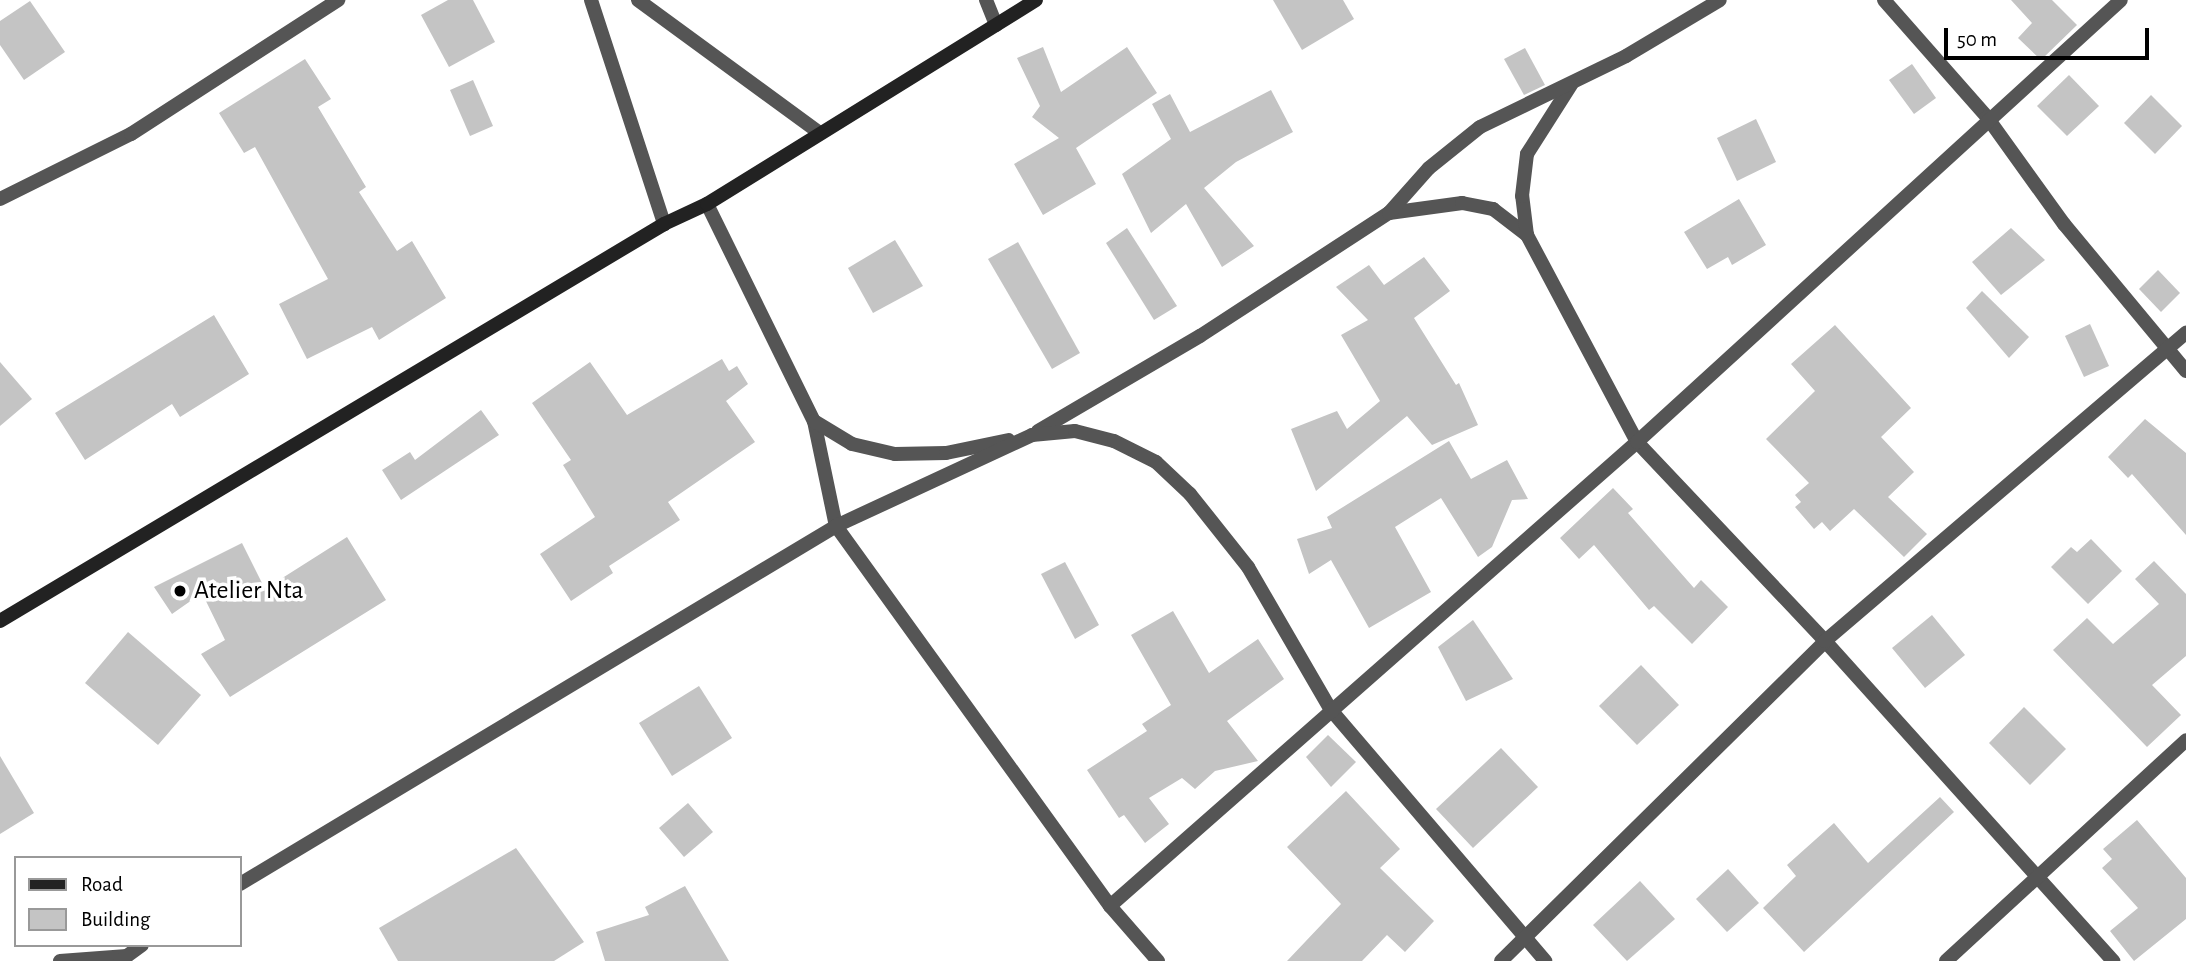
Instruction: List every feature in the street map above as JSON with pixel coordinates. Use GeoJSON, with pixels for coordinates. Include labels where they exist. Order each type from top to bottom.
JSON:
{"type":"FeatureCollection","features":[{"type":"Feature","properties":{"kind":"main road"},"geometry":{"type":"LineString","coordinates":[[0,621],[664,224],[707,204],[1036,0]]}},
{"type":"Feature","properties":{"kind":"street"},"geometry":{"type":"LineString","coordinates":[[0,199],[131,134],[338,0]]}},
{"type":"Feature","properties":{"kind":"street"},"geometry":{"type":"LineString","coordinates":[[591,0],[664,224]]}},
{"type":"Feature","properties":{"kind":"street"},"geometry":{"type":"LineString","coordinates":[[638,0],[820,133]]}},
{"type":"Feature","properties":{"kind":"street"},"geometry":{"type":"LineString","coordinates":[[986,0],[996,25]]}},
{"type":"Feature","properties":{"kind":"street"},"geometry":{"type":"LineString","coordinates":[[242,883],[836,527],[1032,435],[1200,336],[1389,213],[1429,167],[1480,127],[1575,81],[1720,0]]}},
{"type":"Feature","properties":{"kind":"street"},"geometry":{"type":"LineString","coordinates":[[1884,0],[1987,117],[2064,224],[2186,371]]}},
{"type":"Feature","properties":{"kind":"street"},"geometry":{"type":"LineString","coordinates":[[1110,906],[1637,442],[1987,117],[2121,0]]}},
{"type":"Feature","properties":{"kind":"street"},"geometry":{"type":"LineString","coordinates":[[1575,81],[1527,154],[1522,196],[1527,234],[1637,442],[1825,641],[2113,961]]}},
{"type":"Feature","properties":{"kind":"street"},"geometry":{"type":"LineString","coordinates":[[1389,213],[1462,202],[1493,209],[1527,234]]}},
{"type":"Feature","properties":{"kind":"street"},"geometry":{"type":"LineString","coordinates":[[707,204],[814,421],[836,527],[1110,906],[1158,961]]}},
{"type":"Feature","properties":{"kind":"street"},"geometry":{"type":"LineString","coordinates":[[1501,961],[1825,641],[2186,333]]}},
{"type":"Feature","properties":{"kind":"street"},"geometry":{"type":"LineString","coordinates":[[814,421],[852,444],[895,454],[946,453],[1032,435],[1075,431],[1114,441],[1164,470],[1248,567],[1331,710],[1545,961]]}},
{"type":"Feature","properties":{"kind":"street"},"geometry":{"type":"LineString","coordinates":[[1946,961],[2186,740]]}},
{"type":"Feature","properties":{"kind":"street"},"geometry":{"type":"LineString","coordinates":[[60,961],[123,958],[139,947]]}},
{"type":"Feature","properties":{"kind":"building"},"geometry":{"type":"Polygon","coordinates":[[[448,0],[473,0],[495,42],[449,67],[421,15],[448,0]]]}},
{"type":"Feature","properties":{"kind":"building"},"geometry":{"type":"Polygon","coordinates":[[[1273,0],[1343,0],[1354,19],[1302,50],[1273,0]]]}},
{"type":"Feature","properties":{"kind":"building"},"geometry":{"type":"Polygon","coordinates":[[[2011,0],[2052,0],[2077,25],[2041,60],[2018,38],[2032,23],[2011,0]]]}},
{"type":"Feature","properties":{"kind":"building"},"geometry":{"type":"Polygon","coordinates":[[[30,1],[65,52],[24,80],[0,45],[0,21],[30,1]]]}},
{"type":"Feature","properties":{"kind":"building"},"geometry":{"type":"Polygon","coordinates":[[[1043,47],[1061,92],[1127,47],[1157,93],[1076,148],[1096,184],[1043,215],[1014,164],[1059,138],[1032,117],[1040,106],[1017,58],[1043,47]]]}},
{"type":"Feature","properties":{"kind":"building"},"geometry":{"type":"Polygon","coordinates":[[[1525,48],[1545,85],[1524,95],[1504,59],[1525,48]]]}},
{"type":"Feature","properties":{"kind":"building"},"geometry":{"type":"Polygon","coordinates":[[[305,59],[331,99],[318,107],[366,187],[359,192],[397,251],[412,241],[446,298],[379,340],[372,327],[307,359],[279,304],[328,279],[255,147],[244,153],[219,113],[305,59]]]}},
{"type":"Feature","properties":{"kind":"building"},"geometry":{"type":"Polygon","coordinates":[[[1912,64],[1936,98],[1914,114],[1889,80],[1912,64]]]}},
{"type":"Feature","properties":{"kind":"building"},"geometry":{"type":"Polygon","coordinates":[[[2069,75],[2099,106],[2067,136],[2037,106],[2069,75]]]}},
{"type":"Feature","properties":{"kind":"building"},"geometry":{"type":"Polygon","coordinates":[[[473,80],[493,126],[470,136],[450,90],[473,80]]]}},
{"type":"Feature","properties":{"kind":"building"},"geometry":{"type":"Polygon","coordinates":[[[1271,90],[1293,132],[1236,162],[1204,188],[1254,246],[1222,267],[1186,204],[1151,233],[1122,174],[1171,139],[1152,104],[1170,94],[1190,132],[1271,90]]]}},
{"type":"Feature","properties":{"kind":"building"},"geometry":{"type":"Polygon","coordinates":[[[2151,95],[2182,126],[2155,154],[2124,123],[2151,95]]]}},
{"type":"Feature","properties":{"kind":"building"},"geometry":{"type":"Polygon","coordinates":[[[1756,119],[1776,162],[1737,181],[1717,138],[1756,119]]]}},
{"type":"Feature","properties":{"kind":"building"},"geometry":{"type":"Polygon","coordinates":[[[1739,199],[1766,245],[1732,265],[1728,257],[1707,269],[1684,232],[1739,199]]]}},
{"type":"Feature","properties":{"kind":"building"},"geometry":{"type":"Polygon","coordinates":[[[1127,228],[1177,306],[1154,320],[1106,243],[1127,228]]]}},
{"type":"Feature","properties":{"kind":"building"},"geometry":{"type":"Polygon","coordinates":[[[2011,228],[2045,260],[2001,295],[1972,262],[2011,228]]]}},
{"type":"Feature","properties":{"kind":"building"},"geometry":{"type":"Polygon","coordinates":[[[895,240],[923,286],[873,313],[848,268],[895,240]]]}},
{"type":"Feature","properties":{"kind":"building"},"geometry":{"type":"Polygon","coordinates":[[[1018,242],[1080,353],[1052,369],[988,259],[1018,242]]]}},
{"type":"Feature","properties":{"kind":"building"},"geometry":{"type":"Polygon","coordinates":[[[1424,257],[1450,291],[1414,318],[1456,385],[1459,383],[1478,425],[1432,445],[1407,416],[1316,491],[1291,429],[1337,411],[1347,429],[1380,401],[1341,335],[1368,320],[1336,287],[1369,265],[1384,285],[1424,257]]]}},
{"type":"Feature","properties":{"kind":"building"},"geometry":{"type":"Polygon","coordinates":[[[2158,270],[2180,293],[2161,312],[2139,289],[2158,270]]]}},
{"type":"Feature","properties":{"kind":"building"},"geometry":{"type":"Polygon","coordinates":[[[1982,291],[2029,337],[2009,358],[1966,308],[1982,291]]]}},
{"type":"Feature","properties":{"kind":"building"},"geometry":{"type":"Polygon","coordinates":[[[214,315],[249,374],[180,417],[172,404],[85,460],[55,413],[214,315]]]}},
{"type":"Feature","properties":{"kind":"building"},"geometry":{"type":"Polygon","coordinates":[[[2090,324],[2109,366],[2084,377],[2065,336],[2090,324]]]}},
{"type":"Feature","properties":{"kind":"building"},"geometry":{"type":"Polygon","coordinates":[[[1835,325],[1911,408],[1881,437],[1914,472],[1888,497],[1927,534],[1904,557],[1854,509],[1830,531],[1822,522],[1814,529],[1795,507],[1801,502],[1795,495],[1809,483],[1766,439],[1815,391],[1791,364],[1835,325]]]}},
{"type":"Feature","properties":{"kind":"building"},"geometry":{"type":"Polygon","coordinates":[[[722,359],[729,371],[737,366],[748,384],[726,401],[755,442],[668,502],[680,520],[609,566],[613,573],[571,601],[540,554],[595,517],[563,465],[571,460],[532,403],[590,362],[627,415],[722,359]]]}},
{"type":"Feature","properties":{"kind":"building"},"geometry":{"type":"Polygon","coordinates":[[[0,362],[32,399],[0,426],[0,362]]]}},
{"type":"Feature","properties":{"kind":"building"},"geometry":{"type":"Polygon","coordinates":[[[481,410],[499,435],[401,500],[382,470],[410,452],[415,460],[481,410]]]}},
{"type":"Feature","properties":{"kind":"building"},"geometry":{"type":"Polygon","coordinates":[[[2145,419],[2186,453],[2186,535],[2132,474],[2128,478],[2108,457],[2145,419]]]}},
{"type":"Feature","properties":{"kind":"building"},"geometry":{"type":"Polygon","coordinates":[[[1449,441],[1471,479],[1507,460],[1528,499],[1512,500],[1492,547],[1478,557],[1441,498],[1395,527],[1431,592],[1369,628],[1331,560],[1309,574],[1297,539],[1332,528],[1327,517],[1449,441]]]}},
{"type":"Feature","properties":{"kind":"building"},"geometry":{"type":"Polygon","coordinates":[[[1613,488],[1633,509],[1628,513],[1694,588],[1701,580],[1728,607],[1692,644],[1654,606],[1649,610],[1594,545],[1579,559],[1560,538],[1613,488]]]}},
{"type":"Feature","properties":{"kind":"building"},"geometry":{"type":"Polygon","coordinates":[[[347,537],[386,600],[230,697],[201,654],[225,640],[202,593],[172,614],[154,587],[242,543],[265,589],[347,537]]]}},
{"type":"Feature","properties":{"kind":"building"},"geometry":{"type":"Polygon","coordinates":[[[2091,539],[2122,571],[2088,604],[2051,567],[2071,547],[2077,552],[2091,539]]]}},
{"type":"Feature","properties":{"kind":"building"},"geometry":{"type":"Polygon","coordinates":[[[2154,561],[2186,594],[2186,656],[2152,685],[2181,715],[2147,747],[2053,650],[2087,618],[2113,644],[2159,604],[2135,579],[2154,561]]]}},
{"type":"Feature","properties":{"kind":"building"},"geometry":{"type":"Polygon","coordinates":[[[1065,562],[1099,625],[1075,639],[1041,574],[1065,562]]]}},
{"type":"Feature","properties":{"kind":"building"},"geometry":{"type":"Polygon","coordinates":[[[1173,611],[1209,673],[1258,639],[1284,679],[1227,721],[1258,761],[1215,771],[1195,789],[1182,778],[1149,798],[1169,824],[1145,843],[1124,815],[1119,818],[1087,770],[1147,731],[1142,724],[1171,705],[1131,635],[1173,611]]]}},
{"type":"Feature","properties":{"kind":"building"},"geometry":{"type":"Polygon","coordinates":[[[1932,615],[1965,655],[1925,688],[1892,648],[1932,615]]]}},
{"type":"Feature","properties":{"kind":"building"},"geometry":{"type":"Polygon","coordinates":[[[1473,620],[1513,679],[1466,701],[1438,647],[1473,620]]]}},
{"type":"Feature","properties":{"kind":"building"},"geometry":{"type":"Polygon","coordinates":[[[128,632],[201,695],[158,745],[85,683],[128,632]]]}},
{"type":"Feature","properties":{"kind":"building"},"geometry":{"type":"Polygon","coordinates":[[[1641,665],[1679,705],[1637,745],[1599,706],[1641,665]]]}},
{"type":"Feature","properties":{"kind":"building"},"geometry":{"type":"Polygon","coordinates":[[[699,686],[732,738],[672,776],[639,723],[699,686]]]}},
{"type":"Feature","properties":{"kind":"building"},"geometry":{"type":"Polygon","coordinates":[[[2024,707],[2066,749],[2030,785],[1989,743],[2024,707]]]}},
{"type":"Feature","properties":{"kind":"building"},"geometry":{"type":"Polygon","coordinates":[[[1328,735],[1356,762],[1331,787],[1306,757],[1328,735]]]}},
{"type":"Feature","properties":{"kind":"building"},"geometry":{"type":"Polygon","coordinates":[[[1501,748],[1538,787],[1473,848],[1436,809],[1501,748]]]}},
{"type":"Feature","properties":{"kind":"building"},"geometry":{"type":"Polygon","coordinates":[[[0,756],[34,813],[0,834],[0,756]]]}},
{"type":"Feature","properties":{"kind":"building"},"geometry":{"type":"Polygon","coordinates":[[[1346,791],[1400,849],[1380,868],[1434,921],[1405,952],[1387,935],[1362,961],[1287,961],[1341,904],[1287,847],[1346,791]]]}},
{"type":"Feature","properties":{"kind":"building"},"geometry":{"type":"Polygon","coordinates":[[[1940,797],[1954,812],[1804,952],[1763,908],[1796,876],[1787,865],[1834,823],[1868,863],[1940,797]]]}},
{"type":"Feature","properties":{"kind":"building"},"geometry":{"type":"Polygon","coordinates":[[[688,803],[713,832],[684,857],[659,828],[688,803]]]}},
{"type":"Feature","properties":{"kind":"building"},"geometry":{"type":"Polygon","coordinates":[[[2137,820],[2186,878],[2186,919],[2134,961],[2110,931],[2138,908],[2102,868],[2112,859],[2103,849],[2137,820]]]}},
{"type":"Feature","properties":{"kind":"building"},"geometry":{"type":"Polygon","coordinates":[[[516,848],[584,942],[554,961],[398,961],[379,928],[516,848]]]}},
{"type":"Feature","properties":{"kind":"building"},"geometry":{"type":"Polygon","coordinates":[[[1728,869],[1759,903],[1727,932],[1696,899],[1728,869]]]}},
{"type":"Feature","properties":{"kind":"building"},"geometry":{"type":"Polygon","coordinates":[[[1640,881],[1675,919],[1627,961],[1593,925],[1640,881]]]}},
{"type":"Feature","properties":{"kind":"building"},"geometry":{"type":"Polygon","coordinates":[[[685,886],[729,961],[605,961],[596,932],[649,915],[645,907],[685,886]]]}},
{"type":"Feature","properties":{"kind":"place","name":"Atelier Nta"},"geometry":{"type":"Point","coordinates":[180,591]}}]}
